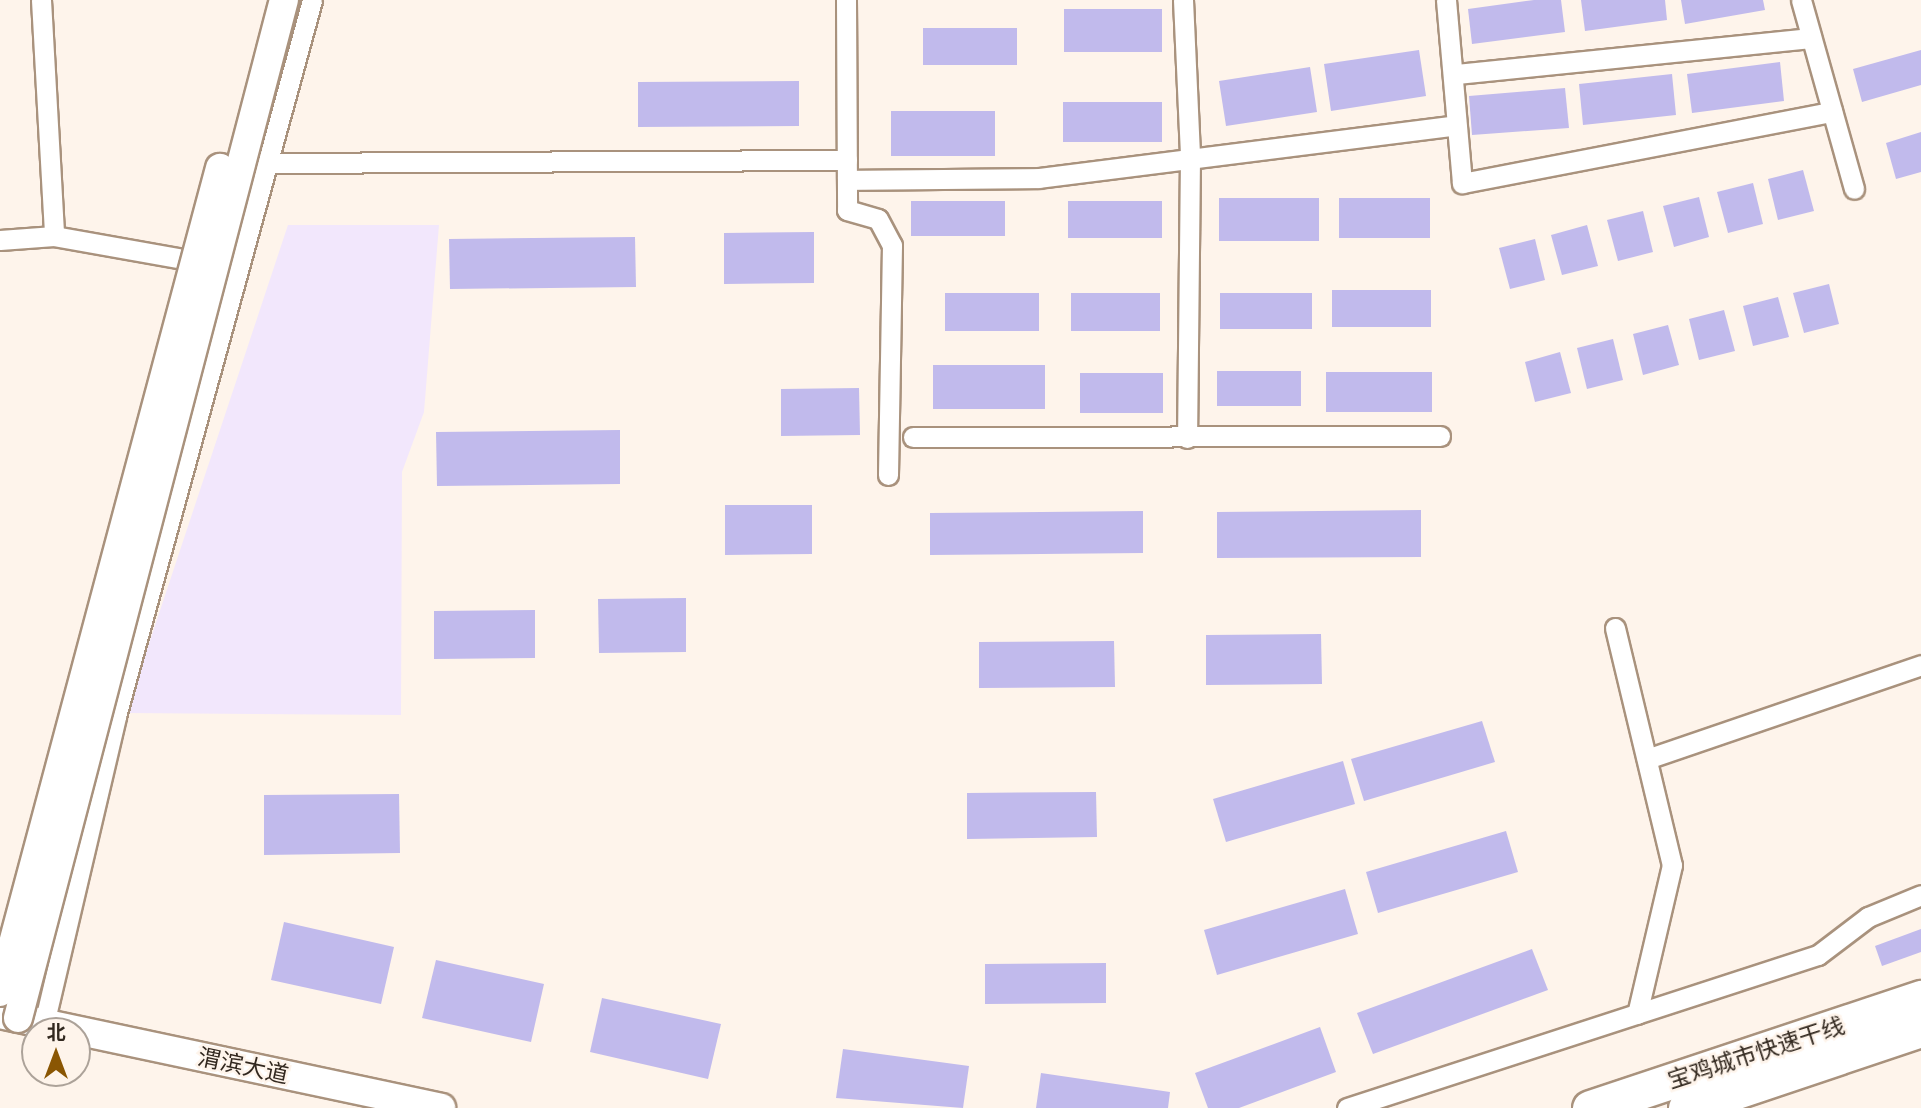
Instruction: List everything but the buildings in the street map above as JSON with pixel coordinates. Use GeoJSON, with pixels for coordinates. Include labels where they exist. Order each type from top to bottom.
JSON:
{"type":"FeatureCollection","features":[{"type":"Feature","properties":{"kind":"highway","name":"宝鸡城市快速干线"},"geometry":{"type":"LineString","coordinates":[[1590,1108],[1921,998]]}},
{"type":"Feature","properties":{"kind":"highway","name":"宝鸡城市快速干线"},"geometry":{"type":"LineString","coordinates":[[1686,1108],[1921,1029]]}},
{"type":"Feature","properties":{"kind":"main road"},"geometry":{"type":"LineString","coordinates":[[0,992],[265,0]]}},
{"type":"Feature","properties":{"kind":"main road"},"geometry":{"type":"LineString","coordinates":[[22,1017],[284,0]]}},
{"type":"Feature","properties":{"kind":"main road","name":"渭滨大道"},"geometry":{"type":"LineString","coordinates":[[91,1034],[440,1108]]}},
{"type":"Feature","properties":{"kind":"street"},"geometry":{"type":"LineString","coordinates":[[41,0],[54,236]]}},
{"type":"Feature","properties":{"kind":"street"},"geometry":{"type":"LineString","coordinates":[[22,1017],[116,716],[312,0]]}},
{"type":"Feature","properties":{"kind":"street"},"geometry":{"type":"LineString","coordinates":[[846,0],[847,210],[878,219],[892,245],[888,475]]}},
{"type":"Feature","properties":{"kind":"street"},"geometry":{"type":"LineString","coordinates":[[1183,0],[1190,157],[1187,438]]}},
{"type":"Feature","properties":{"kind":"street"},"geometry":{"type":"LineString","coordinates":[[1446,0],[1456,74],[1453,126],[1462,183],[1832,113]]}},
{"type":"Feature","properties":{"kind":"street"},"geometry":{"type":"LineString","coordinates":[[1801,0],[1854,189]]}},
{"type":"Feature","properties":{"kind":"street"},"geometry":{"type":"LineString","coordinates":[[1456,74],[1811,38]]}},
{"type":"Feature","properties":{"kind":"street"},"geometry":{"type":"LineString","coordinates":[[847,180],[1039,178],[1453,126]]}},
{"type":"Feature","properties":{"kind":"street"},"geometry":{"type":"LineString","coordinates":[[267,163],[848,160]]}},
{"type":"Feature","properties":{"kind":"street"},"geometry":{"type":"LineString","coordinates":[[0,240],[54,236],[238,271]]}},
{"type":"Feature","properties":{"kind":"street"},"geometry":{"type":"LineString","coordinates":[[913,437],[1440,436]]}},
{"type":"Feature","properties":{"kind":"street"},"geometry":{"type":"LineString","coordinates":[[1615,628],[1672,865],[1637,1014]]}},
{"type":"Feature","properties":{"kind":"street"},"geometry":{"type":"LineString","coordinates":[[1647,759],[1921,665]]}},
{"type":"Feature","properties":{"kind":"street"},"geometry":{"type":"LineString","coordinates":[[1347,1108],[1818,955],[1868,917],[1921,895]]}},
{"type":"Feature","properties":{"kind":"shaded area"},"geometry":{"type":"Polygon","coordinates":[[[288,225],[439,225],[424,412],[402,472],[401,715],[126,713],[288,225]]]}}]}
